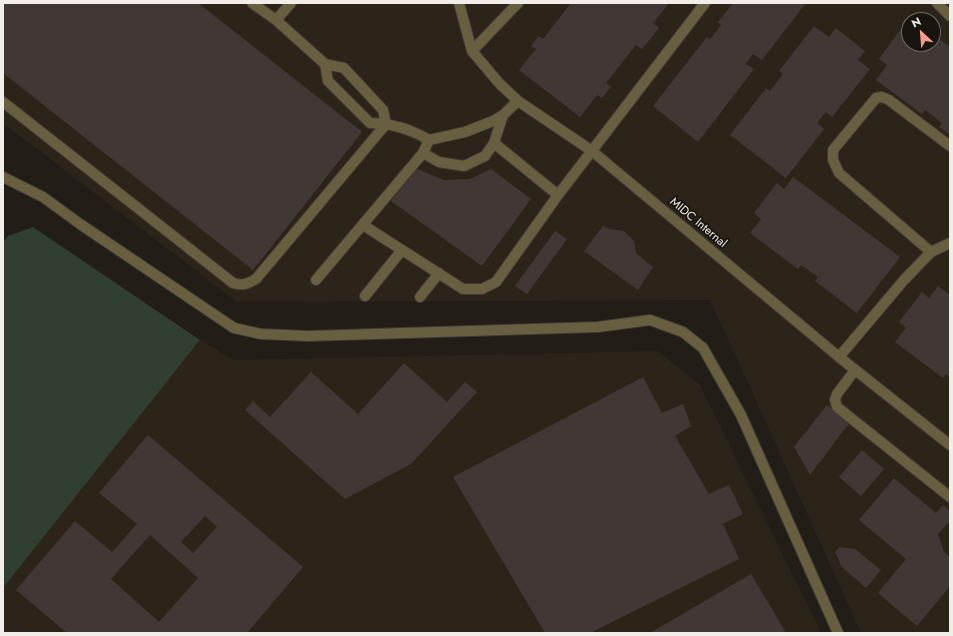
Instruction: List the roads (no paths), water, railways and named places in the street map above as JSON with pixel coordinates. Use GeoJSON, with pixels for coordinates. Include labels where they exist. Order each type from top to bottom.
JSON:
{"type":"FeatureCollection","features":[{"type":"Feature","properties":{"kind":"street"},"geometry":{"type":"LineString","coordinates":[[252,3],[276,20],[325,64],[344,68],[383,110],[386,124]]}},
{"type":"Feature","properties":{"kind":"street"},"geometry":{"type":"LineString","coordinates":[[276,20],[291,3]]}},
{"type":"Feature","properties":{"kind":"street","name":"MIDC Internal"},"geometry":{"type":"LineString","coordinates":[[459,3],[472,51],[498,83],[518,101],[592,151],[839,357],[950,445]]}},
{"type":"Feature","properties":{"kind":"street"},"geometry":{"type":"LineString","coordinates":[[472,51],[518,3]]}},
{"type":"Feature","properties":{"kind":"street"},"geometry":{"type":"LineString","coordinates":[[363,225],[463,289],[482,289],[496,282],[558,195],[705,3]]}},
{"type":"Feature","properties":{"kind":"street"},"geometry":{"type":"LineString","coordinates":[[937,3],[950,16]]}},
{"type":"Feature","properties":{"kind":"street"},"geometry":{"type":"LineString","coordinates":[[325,64],[328,81],[370,123],[386,124],[405,128],[429,140],[464,132],[492,121],[503,115],[518,101]]}},
{"type":"Feature","properties":{"kind":"street"},"geometry":{"type":"LineString","coordinates":[[931,252],[840,173],[833,160],[833,150],[876,98],[882,97],[889,100],[950,146]]}},
{"type":"Feature","properties":{"kind":"street"},"geometry":{"type":"LineString","coordinates":[[3,102],[233,283],[241,285],[256,279],[386,124]]}},
{"type":"Feature","properties":{"kind":"street"},"geometry":{"type":"LineString","coordinates":[[423,153],[439,162],[464,166],[485,156],[494,143],[503,115]]}},
{"type":"Feature","properties":{"kind":"street"},"geometry":{"type":"LineString","coordinates":[[316,280],[423,153],[429,140]]}},
{"type":"Feature","properties":{"kind":"street"},"geometry":{"type":"LineString","coordinates":[[494,143],[558,195]]}},
{"type":"Feature","properties":{"kind":"street"},"geometry":{"type":"LineString","coordinates":[[3,177],[43,197],[86,228],[234,328],[261,334],[308,336],[598,327],[650,320],[683,332],[703,348],[741,415],[838,633]]}},
{"type":"Feature","properties":{"kind":"street"},"geometry":{"type":"LineString","coordinates":[[839,357],[904,280],[931,252],[950,243]]}},
{"type":"Feature","properties":{"kind":"street"},"geometry":{"type":"LineString","coordinates":[[365,296],[402,250]]}},
{"type":"Feature","properties":{"kind":"street"},"geometry":{"type":"LineString","coordinates":[[420,297],[439,274]]}},
{"type":"Feature","properties":{"kind":"street"},"geometry":{"type":"LineString","coordinates":[[855,370],[837,394],[835,400],[837,407],[950,497]]}}]}
